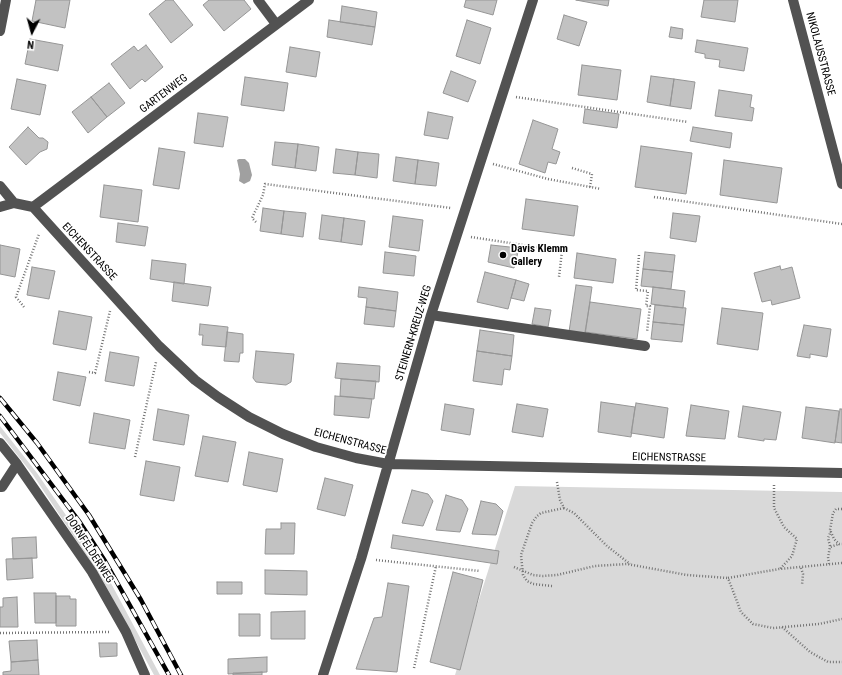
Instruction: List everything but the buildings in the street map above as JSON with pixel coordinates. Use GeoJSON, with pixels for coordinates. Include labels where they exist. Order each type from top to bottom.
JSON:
{"type":"FeatureCollection","features":[{"type":"Feature","properties":{"kind":"street"},"geometry":{"type":"LineString","coordinates":[[0,32],[6,0]]}},
{"type":"Feature","properties":{"kind":"street"},"geometry":{"type":"LineString","coordinates":[[258,0],[276,24]]}},
{"type":"Feature","properties":{"kind":"street","name":"GARTENWEG"},"geometry":{"type":"LineString","coordinates":[[33,207],[308,0]]}},
{"type":"Feature","properties":{"kind":"street","name":"STEINERN-KREUZ-WEG"},"geometry":{"type":"LineString","coordinates":[[323,675],[362,558],[431,315],[533,0]]}},
{"type":"Feature","properties":{"kind":"street","name":"NIKOLAUSSTRASSE"},"geometry":{"type":"LineString","coordinates":[[793,0],[842,184]]}},
{"type":"Feature","properties":{"kind":"street"},"geometry":{"type":"LineString","coordinates":[[0,186],[14,203]]}},
{"type":"Feature","properties":{"kind":"street"},"geometry":{"type":"LineString","coordinates":[[0,207],[14,203],[33,207]]}},
{"type":"Feature","properties":{"kind":"street","name":"EICHENSTRASSE"},"geometry":{"type":"LineString","coordinates":[[33,207],[44,221],[159,346],[195,380],[249,417],[283,434],[316,447],[356,458],[388,464],[842,473]]}},
{"type":"Feature","properties":{"kind":"street"},"geometry":{"type":"LineString","coordinates":[[431,315],[645,346]]}},
{"type":"Feature","properties":{"kind":"street","name":"DORNFELDERWEG"},"geometry":{"type":"LineString","coordinates":[[0,443],[17,464],[92,572],[126,632],[145,675]]}},
{"type":"Feature","properties":{"kind":"street"},"geometry":{"type":"LineString","coordinates":[[0,487],[2,487],[17,464]]}},
{"type":"Feature","properties":{"kind":"path"},"geometry":{"type":"LineString","coordinates":[[503,94],[688,122]]}},
{"type":"Feature","properties":{"kind":"path"},"geometry":{"type":"LineString","coordinates":[[481,161],[548,179],[601,189]]}},
{"type":"Feature","properties":{"kind":"path"},"geometry":{"type":"LineString","coordinates":[[572,168],[592,174],[590,187]]}},
{"type":"Feature","properties":{"kind":"path"},"geometry":{"type":"LineString","coordinates":[[256,222],[252,218],[263,195],[265,184],[465,210]]}},
{"type":"Feature","properties":{"kind":"path"},"geometry":{"type":"LineString","coordinates":[[654,197],[842,224]]}},
{"type":"Feature","properties":{"kind":"path"},"geometry":{"type":"LineString","coordinates":[[24,307],[16,298],[44,221]]}},
{"type":"Feature","properties":{"kind":"path"},"geometry":{"type":"LineString","coordinates":[[457,235],[562,252],[559,277]]}},
{"type":"Feature","properties":{"kind":"path"},"geometry":{"type":"LineString","coordinates":[[640,255],[636,290],[648,291],[646,306],[650,306],[645,346]]}},
{"type":"Feature","properties":{"kind":"path"},"geometry":{"type":"LineString","coordinates":[[89,372],[95,373],[113,295]]}},
{"type":"Feature","properties":{"kind":"path"},"geometry":{"type":"LineString","coordinates":[[135,457],[159,346]]}},
{"type":"Feature","properties":{"kind":"path"},"geometry":{"type":"LineString","coordinates":[[554,467],[560,500],[564,508],[574,513],[607,546],[632,564]]}},
{"type":"Feature","properties":{"kind":"path"},"geometry":{"type":"LineString","coordinates":[[773,472],[774,508],[784,526],[797,539],[792,556],[779,569]]}},
{"type":"Feature","properties":{"kind":"path"},"geometry":{"type":"LineString","coordinates":[[552,586],[530,583],[524,578],[522,570],[522,555],[532,523],[537,516],[541,513],[564,508]]}},
{"type":"Feature","properties":{"kind":"path"},"geometry":{"type":"LineString","coordinates":[[829,564],[828,557],[830,547],[828,538],[831,531],[833,513],[836,509],[842,509]]}},
{"type":"Feature","properties":{"kind":"path"},"geometry":{"type":"LineString","coordinates":[[831,531],[834,539],[840,544]]}},
{"type":"Feature","properties":{"kind":"path"},"geometry":{"type":"LineString","coordinates":[[830,547],[840,544]]}},
{"type":"Feature","properties":{"kind":"path"},"geometry":{"type":"LineString","coordinates":[[362,558],[480,571]]}},
{"type":"Feature","properties":{"kind":"path"},"geometry":{"type":"LineString","coordinates":[[514,568],[533,575],[543,576],[557,575],[595,566],[632,564],[687,575],[728,578],[779,569],[842,563]]}},
{"type":"Feature","properties":{"kind":"path"},"geometry":{"type":"LineString","coordinates":[[414,668],[436,566]]}},
{"type":"Feature","properties":{"kind":"path"},"geometry":{"type":"LineString","coordinates":[[801,568],[803,574],[802,585]]}},
{"type":"Feature","properties":{"kind":"path"},"geometry":{"type":"LineString","coordinates":[[728,578],[741,612],[753,624],[773,628],[818,624],[842,619]]}},
{"type":"Feature","properties":{"kind":"path"},"geometry":{"type":"LineString","coordinates":[[782,627],[810,652],[828,662],[842,662]]}},
{"type":"Feature","properties":{"kind":"path"},"geometry":{"type":"LineString","coordinates":[[0,633],[126,632]]}},
{"type":"Feature","properties":{"kind":"shaded area"},"geometry":{"type":"Polygon","coordinates":[[[245,159],[249,163],[252,175],[250,181],[244,184],[239,181],[240,174],[237,160],[245,159]]]}},
{"type":"Feature","properties":{"kind":"shaded area"},"geometry":{"type":"Polygon","coordinates":[[[0,426],[37,473],[105,572],[160,675],[154,675],[102,579],[33,475],[0,433],[0,426]]]}},
{"type":"Feature","properties":{"kind":"shaded area"},"geometry":{"type":"Polygon","coordinates":[[[515,486],[842,492],[842,675],[455,675],[515,486]]]}},
{"type":"Feature","properties":{"kind":"railway"},"geometry":{"type":"LineString","coordinates":[[0,398],[37,443],[89,515],[141,600],[181,675]]}},
{"type":"Feature","properties":{"kind":"railway"},"geometry":{"type":"LineString","coordinates":[[0,416],[79,521],[105,561],[169,675]]}},
{"type":"Feature","properties":{"kind":"place","name":"Davis Klemm Gallery"},"geometry":{"type":"Point","coordinates":[503,255]}}]}
